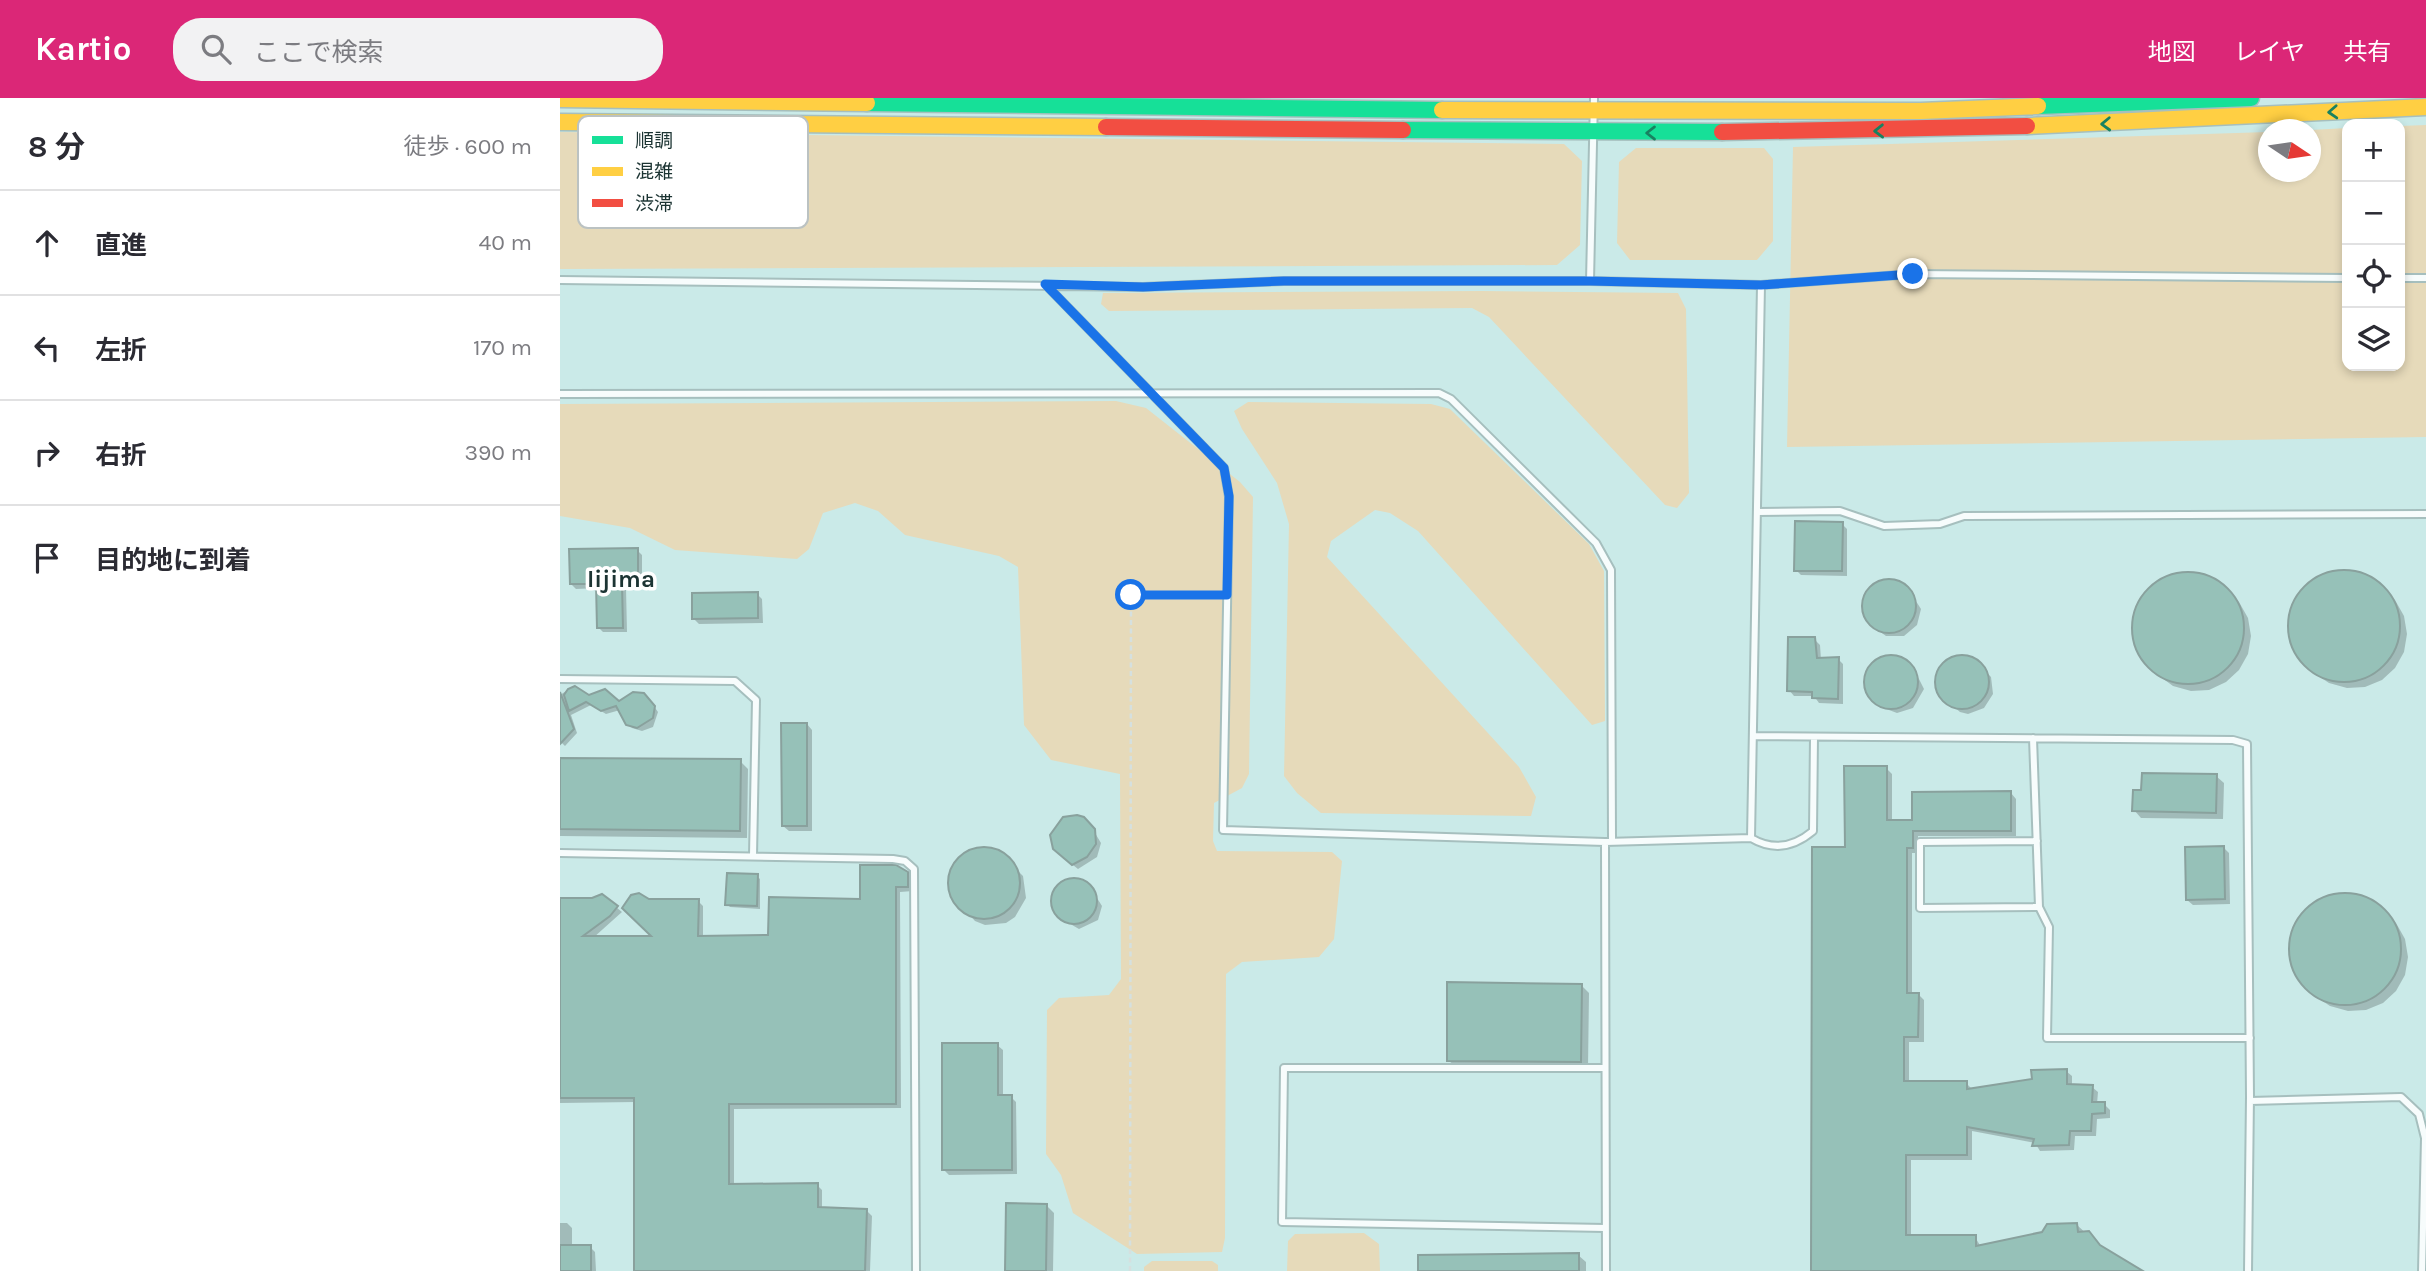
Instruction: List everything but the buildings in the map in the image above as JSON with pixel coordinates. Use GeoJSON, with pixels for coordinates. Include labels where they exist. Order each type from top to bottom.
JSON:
{"type":"FeatureCollection","features":[{"type":"Feature","properties":{"kind":"main road"},"geometry":{"type":"LineString","coordinates":[[560,99],[1253,108],[1594,103],[1922,111],[2251,98]]}},
{"type":"Feature","properties":{"kind":"main road"},"geometry":{"type":"LineString","coordinates":[[808,125],[1593,134],[1923,130],[2426,107]]}},
{"type":"Feature","properties":{"kind":"main road"},"geometry":{"type":"LineString","coordinates":[[560,122],[578,122]]}},
{"type":"Feature","properties":{"kind":"lane"},"geometry":{"type":"LineString","coordinates":[[1590,281],[1594,103]]}},
{"type":"Feature","properties":{"kind":"lane"},"geometry":{"type":"LineString","coordinates":[[560,280],[1143,287],[1284,281],[1590,281],[1761,285],[1913,274],[2342,278]]}},
{"type":"Feature","properties":{"kind":"lane"},"geometry":{"type":"LineString","coordinates":[[2405,278],[2426,278]]}},
{"type":"Feature","properties":{"kind":"lane"},"geometry":{"type":"LineString","coordinates":[[1045,284],[1224,468],[1229,496],[1223,830],[1608,842],[1751,838],[1764,846],[1798,845],[1813,831],[1814,737]]}},
{"type":"Feature","properties":{"kind":"lane"},"geometry":{"type":"LineString","coordinates":[[1751,838],[1761,285]]}},
{"type":"Feature","properties":{"kind":"lane"},"geometry":{"type":"LineString","coordinates":[[560,394],[1439,393],[1451,399],[1596,543],[1611,570],[1605,1068],[1606,1271]]}},
{"type":"Feature","properties":{"kind":"lane"},"geometry":{"type":"LineString","coordinates":[[1757,512],[1840,510],[1884,526],[1940,524],[1964,516],[2426,514]]}},
{"type":"Feature","properties":{"kind":"lane"},"geometry":{"type":"LineString","coordinates":[[560,679],[735,681],[755,700],[753,856]]}},
{"type":"Feature","properties":{"kind":"lane"},"geometry":{"type":"LineString","coordinates":[[1753,736],[2233,740],[2247,744],[2250,1038],[2248,1271]]}},
{"type":"Feature","properties":{"kind":"lane"},"geometry":{"type":"LineString","coordinates":[[2033,738],[2039,906],[2049,928],[2047,1038],[2250,1038]]}},
{"type":"Feature","properties":{"kind":"lane"},"geometry":{"type":"LineString","coordinates":[[2036,841],[1920,842],[1920,908],[2039,906]]}},
{"type":"Feature","properties":{"kind":"lane"},"geometry":{"type":"LineString","coordinates":[[560,853],[893,859],[905,861],[915,869],[916,1271]]}},
{"type":"Feature","properties":{"kind":"lane"},"geometry":{"type":"LineString","coordinates":[[1605,1068],[1284,1068],[1282,1222],[1605,1228]]}},
{"type":"Feature","properties":{"kind":"lane"},"geometry":{"type":"LineString","coordinates":[[2250,1101],[2401,1097],[2419,1114],[2425,1138],[2422,1271]]}},
{"type":"Feature","properties":{"kind":"path"},"geometry":{"type":"LineString","coordinates":[[1130,1271],[1131,595],[1227,595]]}},
{"type":"Feature","properties":{"kind":"shaded area"},"geometry":{"type":"Polygon","coordinates":[[[2426,125],[2426,437],[1787,447],[1793,147],[2258,132],[2258,182],[2321,182],[2321,129],[2342,128],[2342,371],[2405,371],[2405,126],[2426,125]]]}},
{"type":"Feature","properties":{"kind":"shaded area"},"geometry":{"type":"Polygon","coordinates":[[[560,132],[578,132],[578,228],[808,228],[808,135],[1564,144],[1582,161],[1580,245],[1557,265],[560,269],[560,132]]]}},
{"type":"Feature","properties":{"kind":"shaded area"},"geometry":{"type":"Polygon","coordinates":[[[1636,148],[1764,148],[1773,159],[1773,241],[1757,260],[1630,260],[1617,243],[1619,162],[1636,148]]]}},
{"type":"Feature","properties":{"kind":"shaded area"},"geometry":{"type":"Polygon","coordinates":[[[1103,293],[1678,293],[1686,309],[1689,493],[1677,508],[1665,505],[1489,317],[1472,308],[1109,311],[1101,304],[1103,293]]]}},
{"type":"Feature","properties":{"kind":"shaded area"},"geometry":{"type":"Polygon","coordinates":[[[1116,401],[1146,408],[1240,482],[1253,497],[1249,774],[1242,788],[1214,803],[1213,841],[1217,851],[1332,852],[1342,861],[1334,939],[1319,957],[1242,962],[1226,974],[1225,1238],[1222,1252],[1137,1254],[1073,1213],[1061,1175],[1046,1154],[1047,1010],[1059,998],[1109,995],[1121,979],[1120,774],[1051,760],[1024,725],[1018,567],[999,556],[905,535],[878,511],[855,503],[823,513],[809,549],[797,559],[675,550],[630,528],[560,516],[560,404],[1116,401]]]}},
{"type":"Feature","properties":{"kind":"shaded area"},"geometry":{"type":"Polygon","coordinates":[[[1248,402],[1431,404],[1450,409],[1589,544],[1604,571],[1605,721],[1592,725],[1418,531],[1390,513],[1375,510],[1331,541],[1327,557],[1519,767],[1536,797],[1531,816],[1321,813],[1297,793],[1284,776],[1289,524],[1277,483],[1242,429],[1234,411],[1248,402]]]}},
{"type":"Feature","properties":{"kind":"shaded area"},"geometry":{"type":"Polygon","coordinates":[[[1364,1233],[1379,1244],[1380,1271],[1287,1271],[1288,1241],[1295,1234],[1364,1233]]]}},
{"type":"Feature","properties":{"kind":"shaded area"},"geometry":{"type":"Polygon","coordinates":[[[1152,1261],[1212,1261],[1218,1265],[1218,1271],[1144,1271],[1144,1267],[1152,1261]]]}},
{"type":"Feature","properties":{"kind":"traffic: fast"},"geometry":{"type":"LineString","coordinates":[[2038,106],[2251,98]]}},
{"type":"Feature","properties":{"kind":"traffic: fast"},"geometry":{"type":"LineString","coordinates":[[867,103],[1442,110]]}},
{"type":"Feature","properties":{"kind":"traffic: fast"},"geometry":{"type":"LineString","coordinates":[[1403,130],[1722,132]]}},
{"type":"Feature","properties":{"kind":"traffic: slow"},"geometry":{"type":"LineString","coordinates":[[560,99],[867,103]]}},
{"type":"Feature","properties":{"kind":"traffic: slow"},"geometry":{"type":"LineString","coordinates":[[1442,110],[1921,111],[2038,106]]}},
{"type":"Feature","properties":{"kind":"traffic: slow"},"geometry":{"type":"LineString","coordinates":[[2027,126],[2426,107]]}},
{"type":"Feature","properties":{"kind":"traffic: slow"},"geometry":{"type":"LineString","coordinates":[[560,122],[578,122]]}},
{"type":"Feature","properties":{"kind":"traffic: slow"},"geometry":{"type":"LineString","coordinates":[[808,124],[1106,127]]}},
{"type":"Feature","properties":{"kind":"traffic: jam"},"geometry":{"type":"LineString","coordinates":[[1722,132],[2027,126]]}},
{"type":"Feature","properties":{"kind":"traffic: jam"},"geometry":{"type":"LineString","coordinates":[[1106,127],[1403,130]]}},
{"type":"Feature","properties":{"kind":"district","name":"Iijima"},"geometry":{"type":"Point","coordinates":[621,579]}},
{"type":"Feature","properties":{"kind":"route"},"geometry":{"type":"LineString","coordinates":[[1131,595],[1227,595],[1229,496],[1224,468],[1045,284],[1143,287],[1284,281],[1590,281],[1761,285],[1913,274]]}}]}
